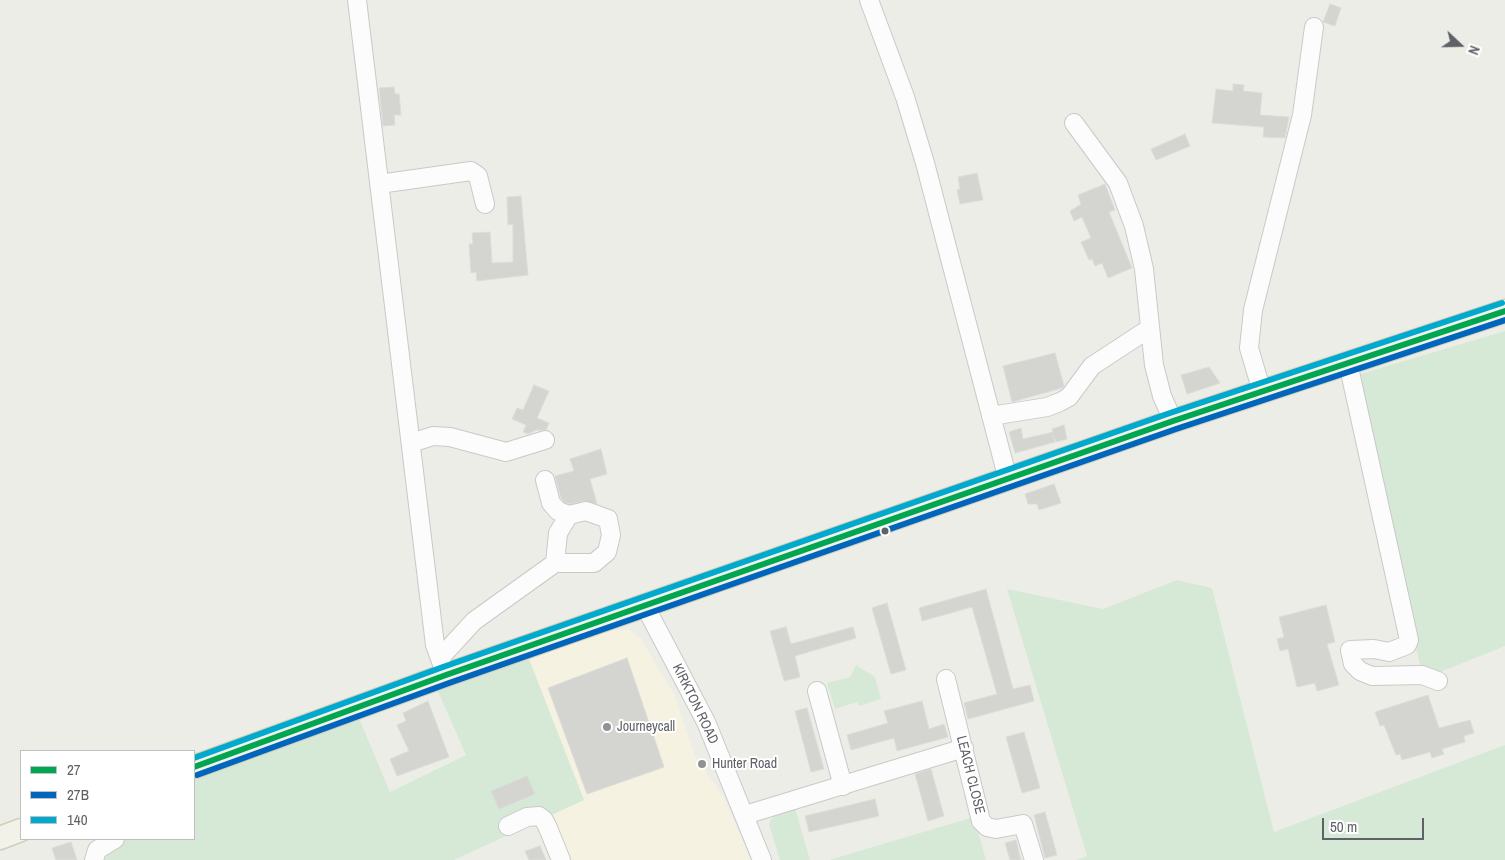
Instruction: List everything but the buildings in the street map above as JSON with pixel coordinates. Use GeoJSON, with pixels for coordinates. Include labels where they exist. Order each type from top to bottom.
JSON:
{"type":"FeatureCollection","features":[{"type":"Feature","properties":{"kind":"main road"},"geometry":{"type":"LineString","coordinates":[[195,767],[443,666],[645,606],[1173,421],[1505,311]]}},
{"type":"Feature","properties":{"kind":"main road"},"geometry":{"type":"LineString","coordinates":[[0,838],[20,830]]}},
{"type":"Feature","properties":{"kind":"street"},"geometry":{"type":"LineString","coordinates":[[357,0],[435,646],[443,666]]}},
{"type":"Feature","properties":{"kind":"street"},"geometry":{"type":"LineString","coordinates":[[869,0],[905,97],[925,164],[1008,480]]}},
{"type":"Feature","properties":{"kind":"street"},"geometry":{"type":"LineString","coordinates":[[1262,392],[1249,348],[1252,310],[1302,114],[1314,27]]}},
{"type":"Feature","properties":{"kind":"street"},"geometry":{"type":"LineString","coordinates":[[1074,123],[1118,183],[1124,200],[1144,268],[1154,365],[1162,396],[1173,421]]}},
{"type":"Feature","properties":{"kind":"street"},"geometry":{"type":"LineString","coordinates":[[379,184],[471,171],[478,176],[485,204]]}},
{"type":"Feature","properties":{"kind":"street"},"geometry":{"type":"LineString","coordinates":[[991,416],[1047,407],[1060,402],[1069,397],[1092,366],[1150,328]]}},
{"type":"Feature","properties":{"kind":"street"},"geometry":{"type":"LineString","coordinates":[[1348,363],[1409,640],[1407,645],[1389,652],[1374,649],[1350,650],[1353,664],[1360,671],[1372,676],[1422,675],[1438,681]]}},
{"type":"Feature","properties":{"kind":"street"},"geometry":{"type":"LineString","coordinates":[[411,443],[433,436],[450,438],[506,452],[545,440]]}},
{"type":"Feature","properties":{"kind":"street"},"geometry":{"type":"LineString","coordinates":[[443,666],[474,621],[555,562],[594,563],[606,552],[611,535],[608,519],[586,511],[569,515],[558,511],[551,503],[545,480]]}},
{"type":"Feature","properties":{"kind":"street"},"geometry":{"type":"LineString","coordinates":[[555,562],[558,534],[569,515]]}},
{"type":"Feature","properties":{"kind":"street","name":"KIRKTON ROAD"},"geometry":{"type":"LineString","coordinates":[[645,606],[706,722],[762,860]]}},
{"type":"Feature","properties":{"kind":"street","name":"LEACH CLOSE"},"geometry":{"type":"LineString","coordinates":[[946,680],[981,821],[987,827],[996,829],[1024,824],[1034,860]]}},
{"type":"Feature","properties":{"kind":"street"},"geometry":{"type":"LineString","coordinates":[[817,691],[843,786]]}},
{"type":"Feature","properties":{"kind":"street"},"geometry":{"type":"LineString","coordinates":[[745,815],[964,748]]}},
{"type":"Feature","properties":{"kind":"street"},"geometry":{"type":"LineString","coordinates":[[508,826],[527,818],[539,816],[544,820],[548,828],[561,860]]}},
{"type":"Feature","properties":{"kind":"street"},"geometry":{"type":"LineString","coordinates":[[94,860],[97,850],[113,840]]}},
{"type":"Feature","properties":{"kind":"shaded area"},"geometry":{"type":"Polygon","coordinates":[[[600,630],[630,630],[641,639],[675,696],[695,756],[723,796],[751,860],[553,860],[536,822],[584,800],[529,659],[600,630]]]}},
{"type":"Feature","properties":{"kind":"green space"},"geometry":{"type":"Polygon","coordinates":[[[1505,331],[1505,646],[1423,679],[1357,375],[1505,331]]]}},
{"type":"Feature","properties":{"kind":"green space"},"geometry":{"type":"Polygon","coordinates":[[[1177,580],[1212,588],[1274,832],[1505,745],[1505,860],[1076,860],[1087,856],[1007,589],[1103,609],[1177,580]]]}},
{"type":"Feature","properties":{"kind":"green space"},"geometry":{"type":"Polygon","coordinates":[[[529,659],[584,800],[454,860],[100,860],[94,840],[195,840],[195,775],[358,716],[390,792],[466,755],[436,687],[529,659]]]}},
{"type":"Feature","properties":{"kind":"green space"},"geometry":{"type":"Polygon","coordinates":[[[856,665],[875,677],[881,699],[859,706],[857,702],[835,709],[827,683],[850,677],[856,665]]]}},
{"type":"Feature","properties":{"kind":"green space"},"geometry":{"type":"Polygon","coordinates":[[[795,808],[810,860],[780,860],[769,824],[774,814],[795,808]]]}},
{"type":"Feature","properties":{"kind":"green space"},"geometry":{"type":"Polygon","coordinates":[[[974,817],[986,860],[829,860],[974,817]]]}},
{"type":"Feature","properties":{"kind":"transit line","name":"140"},"geometry":{"type":"LineString","coordinates":[[195,758],[443,667],[1170,413],[1502,303]]}},
{"type":"Feature","properties":{"kind":"transit line","name":"27"},"geometry":{"type":"LineString","coordinates":[[195,767],[446,675],[1173,421],[1505,311]]}},
{"type":"Feature","properties":{"kind":"transit line","name":"27B"},"geometry":{"type":"LineString","coordinates":[[197,775],[449,683],[1176,429],[1505,320]]}},
{"type":"Feature","properties":{"kind":"place","name":"Journeycall"},"geometry":{"type":"Point","coordinates":[607,727]}},
{"type":"Feature","properties":{"kind":"place","name":"Hunter Road"},"geometry":{"type":"Point","coordinates":[702,764]}}]}
